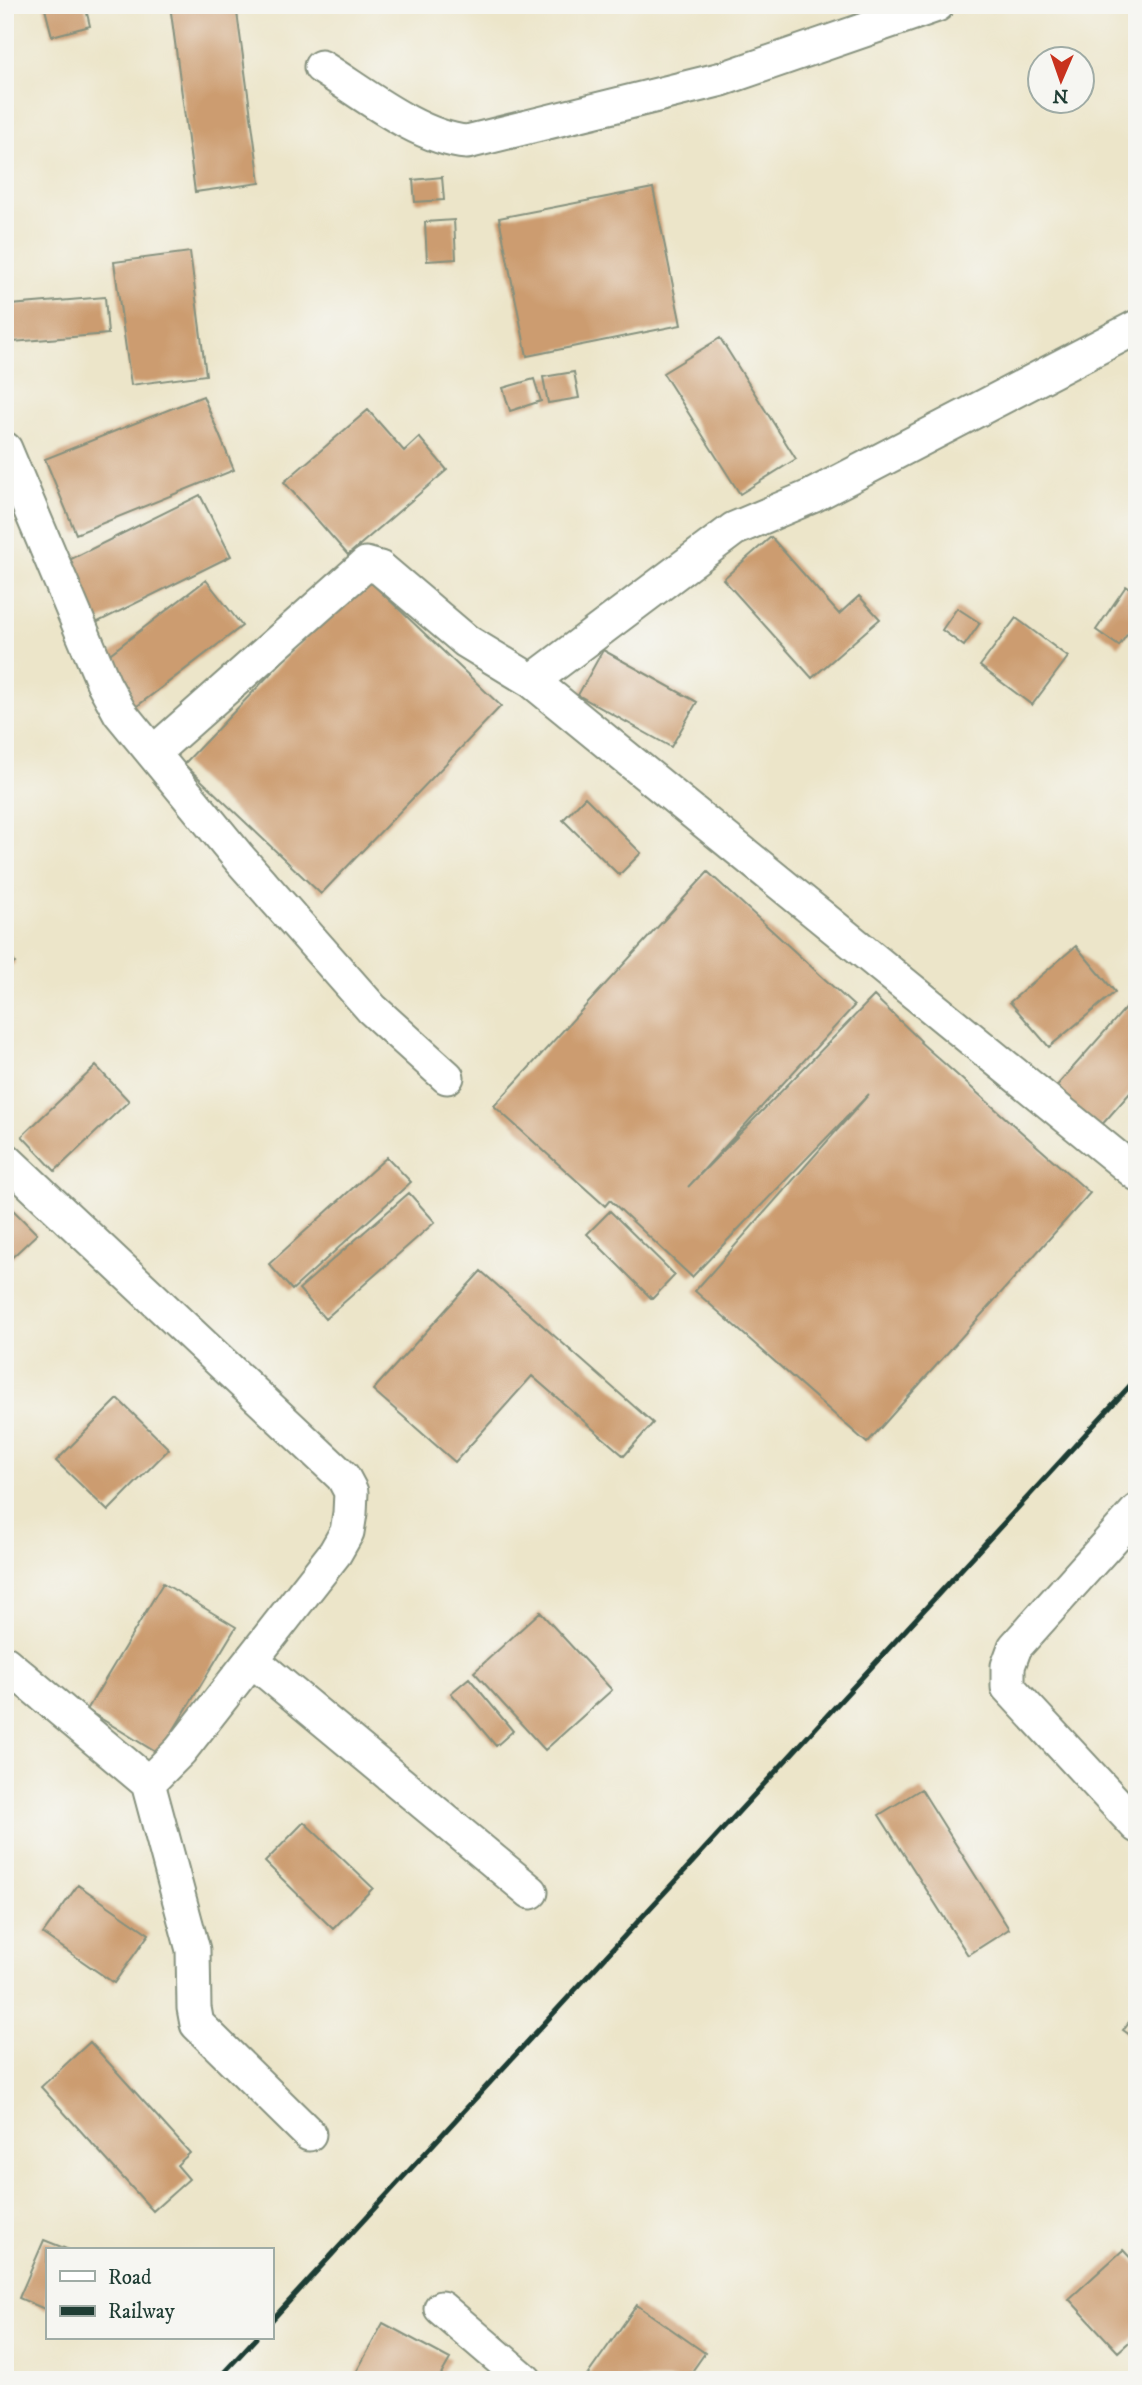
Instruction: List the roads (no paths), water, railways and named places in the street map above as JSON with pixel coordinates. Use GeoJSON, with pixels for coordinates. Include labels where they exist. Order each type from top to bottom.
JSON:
{"type":"FeatureCollection","features":[{"type":"Feature","properties":{"kind":"street"},"geometry":{"type":"LineString","coordinates":[[321,66],[418,128],[440,138],[467,142],[722,79],[937,5]]}},
{"type":"Feature","properties":{"kind":"street"},"geometry":{"type":"LineString","coordinates":[[531,681],[734,529],[812,496],[1137,327]]}},
{"type":"Feature","properties":{"kind":"street"},"geometry":{"type":"LineString","coordinates":[[5,449],[104,684],[120,713],[239,858],[372,1009],[447,1077]]}},
{"type":"Feature","properties":{"kind":"street"},"geometry":{"type":"LineString","coordinates":[[153,753],[366,564],[380,568],[467,641],[531,681],[1137,1174]]}},
{"type":"Feature","properties":{"kind":"street"},"geometry":{"type":"LineString","coordinates":[[5,1159],[343,1476],[351,1492],[347,1532],[335,1553],[180,1751],[148,1783]]}},
{"type":"Feature","properties":{"kind":"street"},"geometry":{"type":"LineString","coordinates":[[1137,1511],[1014,1647],[1008,1666],[1008,1687],[1137,1826]]}},
{"type":"Feature","properties":{"kind":"street"},"geometry":{"type":"LineString","coordinates":[[253,1660],[531,1892]]}},
{"type":"Feature","properties":{"kind":"street"},"geometry":{"type":"LineString","coordinates":[[5,1663],[148,1783],[193,1950],[194,2008],[197,2024],[309,2134]]}},
{"type":"Feature","properties":{"kind":"street"},"geometry":{"type":"LineString","coordinates":[[441,2308],[525,2380]]}},
{"type":"Feature","properties":{"kind":"railway"},"geometry":{"type":"LineString","coordinates":[[273,2319],[1137,1378]]}},
{"type":"Feature","properties":{"kind":"railway"},"geometry":{"type":"LineString","coordinates":[[217,2380],[254,2340]]}}]}
